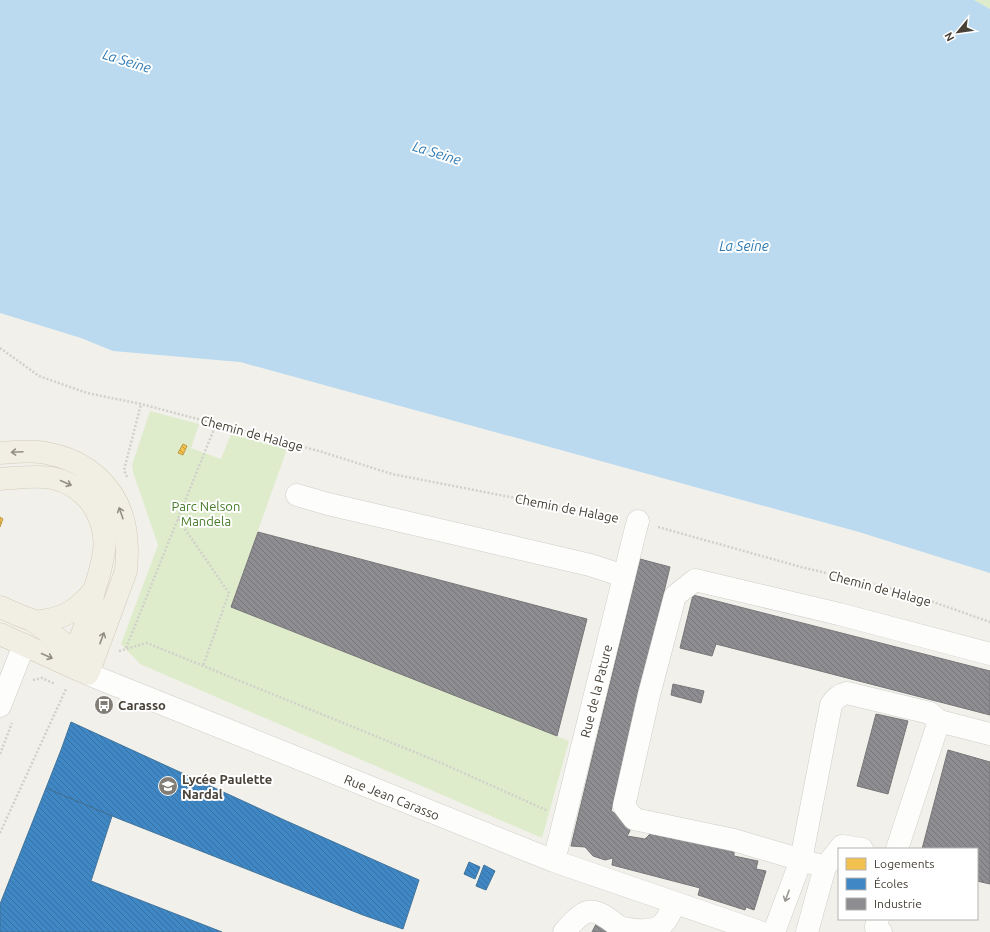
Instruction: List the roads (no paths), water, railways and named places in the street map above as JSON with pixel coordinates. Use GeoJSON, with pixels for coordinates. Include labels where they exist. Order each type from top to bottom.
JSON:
{"type":"FeatureCollection","features":[{"type":"Feature","properties":{"kind":"main road"},"geometry":{"type":"LineString","coordinates":[[0,453],[31,451],[45,453],[76,462],[96,476],[105,485],[118,504],[126,529],[126,572],[77,665]]}},
{"type":"Feature","properties":{"kind":"main road"},"geometry":{"type":"LineString","coordinates":[[0,479],[21,477],[51,478],[71,485],[86,497],[103,525],[105,540],[102,568],[95,589],[77,665]]}},
{"type":"Feature","properties":{"kind":"main road"},"geometry":{"type":"LineString","coordinates":[[24,645],[39,625],[67,614],[86,600],[95,589]]}},
{"type":"Feature","properties":{"kind":"main road"},"geometry":{"type":"LineString","coordinates":[[0,607],[39,625]]}},
{"type":"Feature","properties":{"kind":"main road","name":"Rue Jean Carasso"},"geometry":{"type":"LineString","coordinates":[[39,625],[62,642],[77,665]]}},
{"type":"Feature","properties":{"kind":"main road"},"geometry":{"type":"LineString","coordinates":[[0,634],[24,645],[77,665]]}},
{"type":"Feature","properties":{"kind":"street"},"geometry":{"type":"LineString","coordinates":[[297,495],[328,504],[590,565],[624,576]]}},
{"type":"Feature","properties":{"kind":"street","name":"Rue de la Pature"},"geometry":{"type":"LineString","coordinates":[[554,861],[638,521]]}},
{"type":"Feature","properties":{"kind":"street"},"geometry":{"type":"LineString","coordinates":[[813,863],[734,840],[634,819],[624,806],[649,695],[675,596],[695,580],[846,616],[990,654]]}},
{"type":"Feature","properties":{"kind":"street"},"geometry":{"type":"LineString","coordinates":[[0,706],[24,645]]}},
{"type":"Feature","properties":{"kind":"street","name":"Rue Jean Carasso"},"geometry":{"type":"LineString","coordinates":[[77,665],[554,861],[760,932]]}},
{"type":"Feature","properties":{"kind":"street"},"geometry":{"type":"LineString","coordinates":[[807,932],[813,863],[831,705],[835,698],[847,693],[930,713],[939,721],[990,734]]}},
{"type":"Feature","properties":{"kind":"street"},"geometry":{"type":"LineString","coordinates":[[897,848],[939,721]]}},
{"type":"Feature","properties":{"kind":"street"},"geometry":{"type":"LineString","coordinates":[[839,848],[842,846],[855,848]]}},
{"type":"Feature","properties":{"kind":"street"},"geometry":{"type":"LineString","coordinates":[[774,932],[813,863],[838,848]]}},
{"type":"Feature","properties":{"kind":"street"},"geometry":{"type":"LineString","coordinates":[[793,932],[813,863]]}},
{"type":"Feature","properties":{"kind":"street"},"geometry":{"type":"LineString","coordinates":[[564,932],[585,912],[590,911],[628,929],[650,931],[657,929],[667,920],[675,903]]}},
{"type":"Feature","properties":{"kind":"street"},"geometry":{"type":"LineString","coordinates":[[878,920],[876,927],[881,932]]}},
{"type":"Feature","properties":{"kind":"water","name":"La Seine"},"geometry":{"type":"Polygon","coordinates":[[[0,0],[974,0],[990,9],[990,573],[859,532],[240,362],[113,351],[81,338],[0,313],[0,0]]]}},
{"type":"Feature","properties":{"kind":"place","name":"Carasso"},"geometry":{"type":"Point","coordinates":[104,705]}},
{"type":"Feature","properties":{"kind":"place","name":"Lycée Paulette Nardal"},"geometry":{"type":"Point","coordinates":[168,786]}},
{"type":"Feature","properties":{"kind":"park label","name":"Parc Nelson Mandela"},"geometry":{"type":"Point","coordinates":[206,514]}}]}
